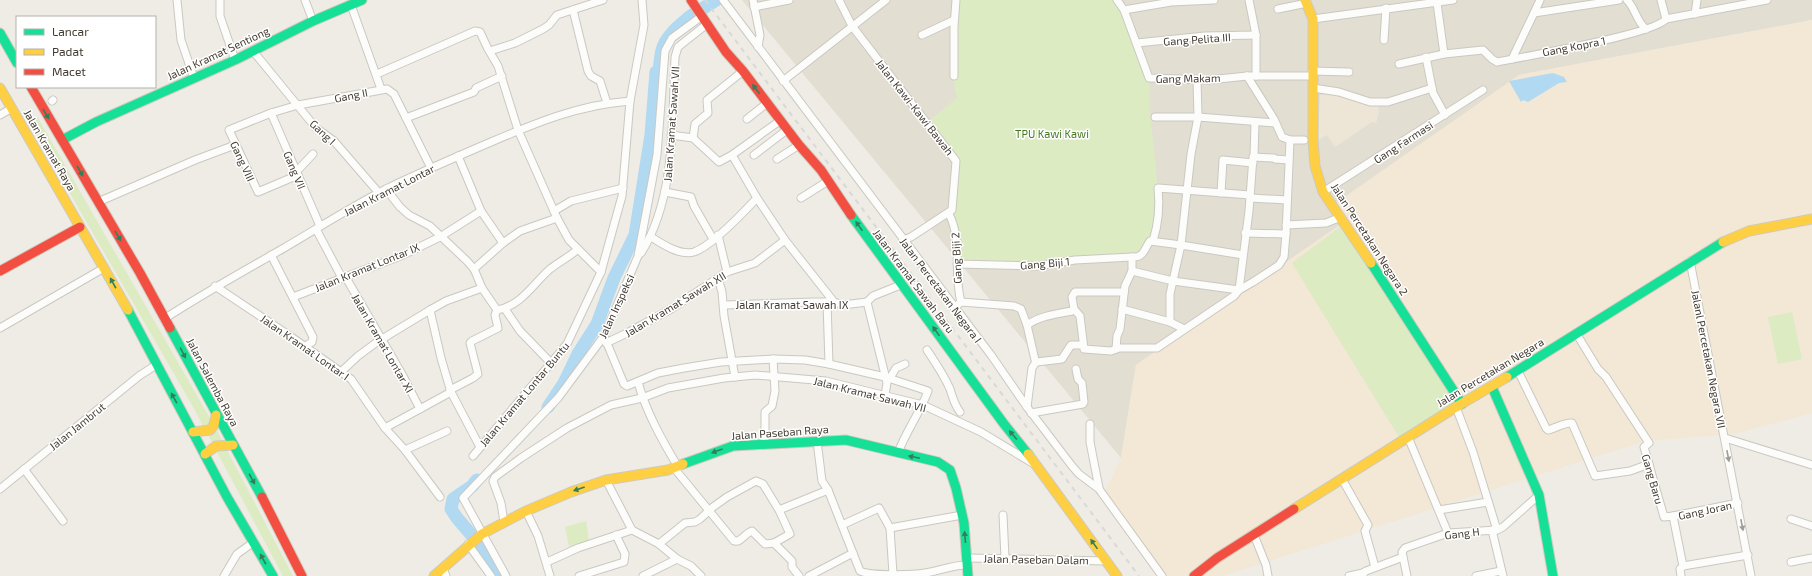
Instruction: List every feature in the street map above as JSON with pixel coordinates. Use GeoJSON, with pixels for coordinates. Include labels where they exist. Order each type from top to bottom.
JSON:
{"type":"FeatureCollection","features":[{"type":"Feature","properties":{"kind":"main road","name":"Jalan Kramat Sentiong"},"geometry":{"type":"LineString","coordinates":[[62,140],[96,122],[235,60],[313,21],[362,0]]}},
{"type":"Feature","properties":{"kind":"main road","name":"Jalan Percetakan Negara 2"},"geometry":{"type":"LineString","coordinates":[[1306,2],[1313,19],[1312,74],[1314,158],[1317,175],[1323,192],[1401,307],[1459,405]]}},
{"type":"Feature","properties":{"kind":"main road","name":"Jalan Kramat Sawah Baru"},"geometry":{"type":"LineString","coordinates":[[693,3],[726,52],[743,71],[828,181],[867,239],[903,284],[1004,424],[1038,465],[1117,576]]}},
{"type":"Feature","properties":{"kind":"main road"},"geometry":{"type":"LineString","coordinates":[[0,33],[16,61]]}},
{"type":"Feature","properties":{"kind":"main road","name":"Jalan Kramat Raya"},"geometry":{"type":"LineString","coordinates":[[0,88],[80,226]]}},
{"type":"Feature","properties":{"kind":"main road","name":"Jalan Kramat Raya"},"geometry":{"type":"LineString","coordinates":[[32,88],[98,202]]}},
{"type":"Feature","properties":{"kind":"main road","name":"Jalan Salemba Raya"},"geometry":{"type":"LineString","coordinates":[[98,202],[233,445],[302,576]]}},
{"type":"Feature","properties":{"kind":"main road","name":"Jalan Percetakan Negara"},"geometry":{"type":"LineString","coordinates":[[1194,576],[1217,558],[1459,405],[1492,387],[1690,261],[1740,234],[1812,219]]}},
{"type":"Feature","properties":{"kind":"main road"},"geometry":{"type":"LineString","coordinates":[[0,270],[52,243],[55,236],[80,226],[227,497],[273,576]]}},
{"type":"Feature","properties":{"kind":"main road"},"geometry":{"type":"LineString","coordinates":[[1492,387],[1539,494],[1553,576]]}},
{"type":"Feature","properties":{"kind":"main road"},"geometry":{"type":"LineString","coordinates":[[193,432],[203,433],[213,429],[216,415]]}},
{"type":"Feature","properties":{"kind":"main road","name":"Jalan Paseban Raya"},"geometry":{"type":"LineString","coordinates":[[434,576],[444,572],[470,543],[481,534],[526,511],[571,492],[606,480],[676,468],[733,446],[764,443],[846,440],[938,462],[946,467],[952,474],[962,515],[968,576]]}},
{"type":"Feature","properties":{"kind":"main road"},"geometry":{"type":"LineString","coordinates":[[205,454],[216,446],[233,445]]}},
{"type":"Feature","properties":{"kind":"street"},"geometry":{"type":"LineString","coordinates":[[177,0],[181,40],[194,78]]}},
{"type":"Feature","properties":{"kind":"street"},"geometry":{"type":"LineString","coordinates":[[220,0],[220,16],[235,60]]}},
{"type":"Feature","properties":{"kind":"street"},"geometry":{"type":"LineString","coordinates":[[306,0],[313,21]]}},
{"type":"Feature","properties":{"kind":"street"},"geometry":{"type":"LineString","coordinates":[[490,51],[515,43],[543,30],[557,15],[603,0]]}},
{"type":"Feature","properties":{"kind":"street","name":"Jalan Kramat Lontar Buntu"},"geometry":{"type":"LineString","coordinates":[[473,456],[552,364],[567,344],[601,272],[610,244],[623,188],[630,102],[644,25],[642,0]]}},
{"type":"Feature","properties":{"kind":"street"},"geometry":{"type":"LineString","coordinates":[[758,48],[760,35],[753,3],[789,0]]}},
{"type":"Feature","properties":{"kind":"street","name":"Jalan Kawi-Kawi Bawah"},"geometry":{"type":"LineString","coordinates":[[839,0],[852,26],[955,157],[957,164],[953,207],[949,214]]}},
{"type":"Feature","properties":{"kind":"street"},"geometry":{"type":"LineString","coordinates":[[783,81],[886,0]]}},
{"type":"Feature","properties":{"kind":"street"},"geometry":{"type":"LineString","coordinates":[[954,76],[954,20],[956,0]]}},
{"type":"Feature","properties":{"kind":"street","name":"Gang Makam"},"geometry":{"type":"LineString","coordinates":[[1116,0],[1124,10],[1149,78],[1197,80],[1247,76],[1349,72]]}},
{"type":"Feature","properties":{"kind":"street"},"geometry":{"type":"LineString","coordinates":[[1124,10],[1171,2],[1214,0]]}},
{"type":"Feature","properties":{"kind":"street"},"geometry":{"type":"LineString","coordinates":[[1252,0],[1256,35],[1256,76]]}},
{"type":"Feature","properties":{"kind":"street"},"geometry":{"type":"LineString","coordinates":[[1313,19],[1412,3],[1437,3],[1453,0]]}},
{"type":"Feature","properties":{"kind":"street"},"geometry":{"type":"LineString","coordinates":[[1512,59],[1540,0]]}},
{"type":"Feature","properties":{"kind":"street"},"geometry":{"type":"LineString","coordinates":[[1535,13],[1619,0]]}},
{"type":"Feature","properties":{"kind":"street"},"geometry":{"type":"LineString","coordinates":[[1627,0],[1633,7],[1640,25],[1646,29]]}},
{"type":"Feature","properties":{"kind":"street"},"geometry":{"type":"LineString","coordinates":[[1661,0],[1666,19]]}},
{"type":"Feature","properties":{"kind":"street"},"geometry":{"type":"LineString","coordinates":[[1695,14],[1697,0]]}},
{"type":"Feature","properties":{"kind":"street","name":"Gang Kopra 1"},"geometry":{"type":"LineString","coordinates":[[1444,54],[1483,50],[1494,61],[1512,59],[1605,40],[1661,24],[1666,19],[1767,0]]}},
{"type":"Feature","properties":{"kind":"street","name":"Jalan Percetakan Negara I"},"geometry":{"type":"LineString","coordinates":[[723,1],[991,355],[1029,410],[1079,474],[1099,489],[1162,576]]}},
{"type":"Feature","properties":{"kind":"street"},"geometry":{"type":"LineString","coordinates":[[1278,9],[1306,2]]}},
{"type":"Feature","properties":{"kind":"street"},"geometry":{"type":"LineString","coordinates":[[1399,64],[1444,54],[1437,3]]}},
{"type":"Feature","properties":{"kind":"street"},"geometry":{"type":"LineString","coordinates":[[351,5],[382,89]]}},
{"type":"Feature","properties":{"kind":"street"},"geometry":{"type":"LineString","coordinates":[[1384,40],[1386,8]]}},
{"type":"Feature","properties":{"kind":"street"},"geometry":{"type":"LineString","coordinates":[[573,10],[589,74],[600,81],[606,103]]}},
{"type":"Feature","properties":{"kind":"street","name":"Jalan Inspeksi"},"geometry":{"type":"LineString","coordinates":[[506,576],[481,534],[463,498],[558,398],[605,340],[638,256],[657,155],[665,51],[672,38],[701,15]]}},
{"type":"Feature","properties":{"kind":"street"},"geometry":{"type":"LineString","coordinates":[[922,35],[954,20]]}},
{"type":"Feature","properties":{"kind":"street","name":"Jalan Kramat Sawah VII"},"geometry":{"type":"LineString","coordinates":[[638,256],[651,237],[667,185],[675,57],[678,49],[707,24]]}},
{"type":"Feature","properties":{"kind":"street"},"geometry":{"type":"LineString","coordinates":[[376,74],[477,30],[480,32],[502,76],[518,130],[555,215],[569,240],[601,272]]}},
{"type":"Feature","properties":{"kind":"street","name":"Gang Pelita III"},"geometry":{"type":"LineString","coordinates":[[1137,43],[1205,36],[1256,35]]}},
{"type":"Feature","properties":{"kind":"street","name":"Gang I"},"geometry":{"type":"LineString","coordinates":[[253,51],[316,128],[334,141],[400,207],[409,215],[430,226],[474,269]]}},
{"type":"Feature","properties":{"kind":"street"},"geometry":{"type":"LineString","coordinates":[[1426,57],[1434,97],[1445,115]]}},
{"type":"Feature","properties":{"kind":"street"},"geometry":{"type":"LineString","coordinates":[[693,138],[695,124],[708,113],[707,100],[743,71]]}},
{"type":"Feature","properties":{"kind":"street"},"geometry":{"type":"LineString","coordinates":[[406,118],[474,92],[476,88],[502,76]]}},
{"type":"Feature","properties":{"kind":"street"},"geometry":{"type":"LineString","coordinates":[[1247,76],[1282,137],[1290,140],[1304,140]]}},
{"type":"Feature","properties":{"kind":"street"},"geometry":{"type":"LineString","coordinates":[[1170,322],[1170,294],[1181,245],[1187,190],[1198,117],[1197,80]]}},
{"type":"Feature","properties":{"kind":"street"},"geometry":{"type":"LineString","coordinates":[[1313,88],[1339,92],[1370,102],[1388,102],[1432,88]]}},
{"type":"Feature","properties":{"kind":"street","name":"Gang II"},"geometry":{"type":"LineString","coordinates":[[229,130],[271,113],[298,105],[387,89],[394,94],[431,168]]}},
{"type":"Feature","properties":{"kind":"street","name":"Gang Farmasi"},"geometry":{"type":"LineString","coordinates":[[1323,192],[1483,90]]}},
{"type":"Feature","properties":{"kind":"street","name":"Jalan Kramat Lontar"},"geometry":{"type":"LineString","coordinates":[[164,319],[215,286],[383,191],[431,168],[518,130],[576,109],[606,103],[630,102]]}},
{"type":"Feature","properties":{"kind":"street"},"geometry":{"type":"LineString","coordinates":[[747,119],[767,103]]}},
{"type":"Feature","properties":{"kind":"street"},"geometry":{"type":"LineString","coordinates":[[0,115],[12,108]]}},
{"type":"Feature","properties":{"kind":"street","name":"Gang VII"},"geometry":{"type":"LineString","coordinates":[[271,113],[297,173],[318,228],[344,277]]}},
{"type":"Feature","properties":{"kind":"street"},"geometry":{"type":"LineString","coordinates":[[1155,117],[1198,117],[1275,123]]}},
{"type":"Feature","properties":{"kind":"street"},"geometry":{"type":"LineString","coordinates":[[671,135],[693,138],[718,162],[721,162],[781,120]]}},
{"type":"Feature","properties":{"kind":"street"},"geometry":{"type":"LineString","coordinates":[[1239,290],[1254,160],[1255,122]]}},
{"type":"Feature","properties":{"kind":"street","name":"Gang VIII"},"geometry":{"type":"LineString","coordinates":[[229,130],[258,192],[297,173]]}},
{"type":"Feature","properties":{"kind":"street"},"geometry":{"type":"LineString","coordinates":[[754,155],[788,130]]}},
{"type":"Feature","properties":{"kind":"street"},"geometry":{"type":"LineString","coordinates":[[1124,292],[1075,292],[1072,297],[1074,309],[1080,316],[1082,345],[1084,349],[1112,351],[1116,349],[1157,348],[1234,296],[1239,290],[1279,265],[1284,257],[1290,140]]}},
{"type":"Feature","properties":{"kind":"street"},"geometry":{"type":"LineString","coordinates":[[98,202],[195,160],[236,145]]}},
{"type":"Feature","properties":{"kind":"street"},"geometry":{"type":"LineString","coordinates":[[777,160],[799,145]]}},
{"type":"Feature","properties":{"kind":"street"},"geometry":{"type":"LineString","coordinates":[[297,173],[313,154]]}},
{"type":"Feature","properties":{"kind":"street"},"geometry":{"type":"LineString","coordinates":[[732,155],[784,240],[830,302],[829,364]]}},
{"type":"Feature","properties":{"kind":"street"},"geometry":{"type":"LineString","coordinates":[[458,156],[482,211],[503,243]]}},
{"type":"Feature","properties":{"kind":"street"},"geometry":{"type":"LineString","coordinates":[[1221,193],[1223,160],[1289,160]]}},
{"type":"Feature","properties":{"kind":"street"},"geometry":{"type":"LineString","coordinates":[[801,198],[828,181]]}},
{"type":"Feature","properties":{"kind":"street"},"geometry":{"type":"LineString","coordinates":[[552,364],[482,288],[474,269],[503,243],[520,231],[555,215],[572,201],[623,188]]}},
{"type":"Feature","properties":{"kind":"street"},"geometry":{"type":"LineString","coordinates":[[1153,241],[1158,226],[1160,209],[1158,188],[1287,200]]}},
{"type":"Feature","properties":{"kind":"street"},"geometry":{"type":"LineString","coordinates":[[665,192],[692,197],[694,206],[715,237],[727,272]]}},
{"type":"Feature","properties":{"kind":"street"},"geometry":{"type":"LineString","coordinates":[[651,237],[664,246],[690,252],[695,251],[734,223],[757,198]]}},
{"type":"Feature","properties":{"kind":"street","name":"Jalan Kramat Lontar IX"},"geometry":{"type":"LineString","coordinates":[[293,297],[403,255],[440,237],[482,211]]}},
{"type":"Feature","properties":{"kind":"street"},"geometry":{"type":"LineString","coordinates":[[903,240],[949,214]]}},
{"type":"Feature","properties":{"kind":"street","name":"Gang Biji 2"},"geometry":{"type":"LineString","coordinates":[[949,214],[956,232],[958,291],[961,302]]}},
{"type":"Feature","properties":{"kind":"street"},"geometry":{"type":"LineString","coordinates":[[1286,225],[1326,223],[1341,218]]}},
{"type":"Feature","properties":{"kind":"street"},"geometry":{"type":"LineString","coordinates":[[1245,233],[1286,234]]}},
{"type":"Feature","properties":{"kind":"street","name":"Jalan Kramat Sawah XII"},"geometry":{"type":"LineString","coordinates":[[605,340],[626,334],[671,308],[727,272],[755,262],[784,240]]}},
{"type":"Feature","properties":{"kind":"street"},"geometry":{"type":"LineString","coordinates":[[1116,349],[1125,284],[1132,271],[1132,257],[1143,254],[1148,243],[1153,241],[1243,254]]}},
{"type":"Feature","properties":{"kind":"street"},"geometry":{"type":"LineString","coordinates":[[385,428],[474,378],[478,374],[470,343],[498,328],[495,315],[527,293],[551,268],[578,249]]}},
{"type":"Feature","properties":{"kind":"street"},"geometry":{"type":"LineString","coordinates":[[271,255],[313,337],[312,342],[304,347]]}},
{"type":"Feature","properties":{"kind":"street","name":"Gang Biji 1"},"geometry":{"type":"LineString","coordinates":[[957,264],[1037,266],[1075,260],[1132,257]]}},
{"type":"Feature","properties":{"kind":"street","name":"Jalanl Percetakan Negara VII"},"geometry":{"type":"LineString","coordinates":[[1690,261],[1725,438],[1812,465]]}},
{"type":"Feature","properties":{"kind":"street"},"geometry":{"type":"LineString","coordinates":[[0,328],[104,268]]}},
{"type":"Feature","properties":{"kind":"street"},"geometry":{"type":"LineString","coordinates":[[1132,271],[1173,281],[1239,290]]}},
{"type":"Feature","properties":{"kind":"street","name":"Jalan Kramat Lontar XI"},"geometry":{"type":"LineString","coordinates":[[344,277],[403,376],[420,409]]}},
{"type":"Feature","properties":{"kind":"street"},"geometry":{"type":"LineString","coordinates":[[718,278],[724,305],[724,316],[735,377]]}},
{"type":"Feature","properties":{"kind":"street","name":"Jalan Kramat Sawah IX"},"geometry":{"type":"LineString","coordinates":[[724,305],[830,302],[843,305],[867,302],[873,296],[903,284]]}},
{"type":"Feature","properties":{"kind":"street","name":"Jalan Kramat Lontar I"},"geometry":{"type":"LineString","coordinates":[[215,286],[342,371],[351,379],[385,428],[405,450],[440,497]]}},
{"type":"Feature","properties":{"kind":"street"},"geometry":{"type":"LineString","coordinates":[[342,371],[358,356],[381,340],[430,310],[446,301],[482,288]]}},
{"type":"Feature","properties":{"kind":"street"},"geometry":{"type":"LineString","coordinates":[[867,302],[888,377],[885,396]]}},
{"type":"Feature","properties":{"kind":"street"},"geometry":{"type":"LineString","coordinates":[[954,308],[961,302],[1016,306],[1022,311],[1036,362],[1032,368],[1029,410],[1083,404],[1082,384],[1078,379],[1076,369]]}},
{"type":"Feature","properties":{"kind":"street"},"geometry":{"type":"LineString","coordinates":[[1027,325],[1034,320],[1074,309]]}},
{"type":"Feature","properties":{"kind":"street"},"geometry":{"type":"LineString","coordinates":[[1122,309],[1170,322],[1184,329]]}},
{"type":"Feature","properties":{"kind":"street"},"geometry":{"type":"LineString","coordinates":[[430,310],[450,391],[480,447]]}},
{"type":"Feature","properties":{"kind":"street","name":"Gang Baru"},"geometry":{"type":"LineString","coordinates":[[1576,334],[1649,443],[1644,447],[1664,517],[1673,516],[1683,566]]}},
{"type":"Feature","properties":{"kind":"street"},"geometry":{"type":"LineString","coordinates":[[605,340],[627,386],[658,373],[733,361],[773,359],[805,360],[829,364],[888,377],[928,391],[922,405],[906,432],[898,453]]}},
{"type":"Feature","properties":{"kind":"street"},"geometry":{"type":"LineString","coordinates":[[1036,362],[1062,359],[1071,345],[1082,345]]}},
{"type":"Feature","properties":{"kind":"street"},"geometry":{"type":"LineString","coordinates":[[927,350],[950,390],[953,402],[960,412],[967,427]]}},
{"type":"Feature","properties":{"kind":"street"},"geometry":{"type":"LineString","coordinates":[[764,443],[765,412],[772,406],[775,391],[773,359]]}},
{"type":"Feature","properties":{"kind":"street"},"geometry":{"type":"LineString","coordinates":[[888,377],[896,368],[905,364]]}},
{"type":"Feature","properties":{"kind":"street","name":"Jalan Jambrut"},"geometry":{"type":"LineString","coordinates":[[0,489],[139,376],[156,365]]}},
{"type":"Feature","properties":{"kind":"street"},"geometry":{"type":"LineString","coordinates":[[1518,370],[1546,428],[1548,430],[1569,423],[1572,424],[1595,476],[1630,471],[1650,464]]}},
{"type":"Feature","properties":{"kind":"street","name":"Jalan Kramat Sawah VII"},"geometry":{"type":"LineString","coordinates":[[504,522],[501,503],[493,482],[495,477],[567,428],[611,405],[642,398],[668,388],[735,377],[755,375],[826,381],[922,405],[953,418],[967,427],[981,432],[1033,464],[1038,465]]}},
{"type":"Feature","properties":{"kind":"street"},"geometry":{"type":"LineString","coordinates":[[638,382],[642,398],[676,468],[709,511],[735,542],[751,531],[765,544],[774,543],[789,535],[788,528],[779,510],[763,484],[758,481],[727,497],[709,511],[695,522],[685,522],[659,544]]}},
{"type":"Feature","properties":{"kind":"street"},"geometry":{"type":"LineString","coordinates":[[1459,405],[1488,502],[1495,530],[1502,573],[1476,576]]}},
{"type":"Feature","properties":{"kind":"street"},"geometry":{"type":"LineString","coordinates":[[953,418],[960,412]]}},
{"type":"Feature","properties":{"kind":"street"},"geometry":{"type":"LineString","coordinates":[[1090,424],[1090,442],[1099,489]]}},
{"type":"Feature","properties":{"kind":"street"},"geometry":{"type":"LineString","coordinates":[[405,450],[447,431]]}},
{"type":"Feature","properties":{"kind":"street"},"geometry":{"type":"LineString","coordinates":[[1408,437],[1448,533]]}},
{"type":"Feature","properties":{"kind":"street"},"geometry":{"type":"LineString","coordinates":[[1725,438],[1751,576]]}},
{"type":"Feature","properties":{"kind":"street"},"geometry":{"type":"LineString","coordinates":[[817,441],[821,476],[860,571],[875,575]]}},
{"type":"Feature","properties":{"kind":"street"},"geometry":{"type":"LineString","coordinates":[[24,469],[63,521]]}},
{"type":"Feature","properties":{"kind":"street"},"geometry":{"type":"LineString","coordinates":[[1342,479],[1368,525],[1365,531],[1375,567]]}},
{"type":"Feature","properties":{"kind":"street"},"geometry":{"type":"LineString","coordinates":[[606,480],[632,530],[659,544],[677,559],[691,566],[701,576]]}},
{"type":"Feature","properties":{"kind":"street"},"geometry":{"type":"LineString","coordinates":[[779,510],[828,490]]}},
{"type":"Feature","properties":{"kind":"street"},"geometry":{"type":"LineString","coordinates":[[1495,530],[1502,527],[1539,494]]}},
{"type":"Feature","properties":{"kind":"street"},"geometry":{"type":"LineString","coordinates":[[1439,510],[1488,502]]}},
{"type":"Feature","properties":{"kind":"street","name":"Gang Joran"},"geometry":{"type":"LineString","coordinates":[[1673,516],[1738,503]]}},
{"type":"Feature","properties":{"kind":"street"},"geometry":{"type":"LineString","coordinates":[[842,525],[878,508],[890,528],[895,574]]}},
{"type":"Feature","properties":{"kind":"street"},"geometry":{"type":"LineString","coordinates":[[526,511],[538,536],[550,576]]}},
{"type":"Feature","properties":{"kind":"street"},"geometry":{"type":"LineString","coordinates":[[890,528],[962,515]]}},
{"type":"Feature","properties":{"kind":"street"},"geometry":{"type":"LineString","coordinates":[[1004,515],[1005,558]]}},
{"type":"Feature","properties":{"kind":"street"},"geometry":{"type":"LineString","coordinates":[[1791,519],[1812,526]]}},
{"type":"Feature","properties":{"kind":"street"},"geometry":{"type":"LineString","coordinates":[[546,562],[578,548],[632,530]]}},
{"type":"Feature","properties":{"kind":"street","name":"Gang H"},"geometry":{"type":"LineString","coordinates":[[1403,557],[1402,552],[1405,548],[1448,533],[1495,530]]}},
{"type":"Feature","properties":{"kind":"street"},"geometry":{"type":"LineString","coordinates":[[579,576],[624,562],[625,554],[616,535]]}},
{"type":"Feature","properties":{"kind":"street"},"geometry":{"type":"LineString","coordinates":[[1254,535],[1266,566],[1268,576]]}},
{"type":"Feature","properties":{"kind":"street"},"geometry":{"type":"LineString","coordinates":[[224,576],[237,554],[254,542]]}},
{"type":"Feature","properties":{"kind":"street"},"geometry":{"type":"LineString","coordinates":[[470,543],[491,576]]}},
{"type":"Feature","properties":{"kind":"street"},"geometry":{"type":"LineString","coordinates":[[774,543],[792,562],[792,567],[799,576]]}},
{"type":"Feature","properties":{"kind":"street"},"geometry":{"type":"LineString","coordinates":[[809,576],[853,554]]}},
{"type":"Feature","properties":{"kind":"street"},"geometry":{"type":"LineString","coordinates":[[1681,576],[1680,569],[1683,566],[1748,555]]}},
{"type":"Feature","properties":{"kind":"street"},"geometry":{"type":"LineString","coordinates":[[1349,576],[1363,574],[1375,567],[1403,557],[1407,576]]}},
{"type":"Feature","properties":{"kind":"street","name":"Jalan Paseban Dalam"},"geometry":{"type":"LineString","coordinates":[[875,575],[925,573],[959,565],[967,561],[1005,558],[1106,561]]}},
{"type":"Feature","properties":{"kind":"street"},"geometry":{"type":"LineString","coordinates":[[1791,562],[1812,558]]}},
{"type":"Feature","properties":{"kind":"street"},"geometry":{"type":"LineString","coordinates":[[643,576],[677,559]]}},
{"type":"Feature","properties":{"kind":"shaded area"},"geometry":{"type":"Polygon","coordinates":[[[742,0],[1812,0],[1812,20],[1519,75],[1343,223],[1136,365],[1121,458],[742,0]]]}},
{"type":"Feature","properties":{"kind":"shaded area"},"geometry":{"type":"Polygon","coordinates":[[[1812,20],[1812,413],[1734,434],[1645,441],[1222,576],[1162,576],[1105,491],[1121,458],[1136,365],[1343,223],[1333,205],[1519,75],[1812,20]]]}},
{"type":"Feature","properties":{"kind":"shaded area"},"geometry":{"type":"Polygon","coordinates":[[[1340,93],[1377,103],[1379,112],[1376,123],[1372,122],[1335,147],[1327,135],[1318,140],[1320,95],[1340,93]]]}},
{"type":"Feature","properties":{"kind":"green space","name":"TPU Kawi Kawi"},"geometry":{"type":"Polygon","coordinates":[[[956,0],[1117,0],[1149,78],[1150,112],[1160,209],[1158,226],[1143,254],[1037,266],[957,264],[949,214],[957,164],[927,122],[957,98],[953,75],[956,0]]]}},
{"type":"Feature","properties":{"kind":"green space"},"geometry":{"type":"Polygon","coordinates":[[[38,118],[215,427],[293,576],[283,576],[192,405],[29,122],[38,118]]]}},
{"type":"Feature","properties":{"kind":"green space"},"geometry":{"type":"Polygon","coordinates":[[[1345,223],[1462,404],[1402,442],[1292,263],[1345,223]]]}},
{"type":"Feature","properties":{"kind":"green space"},"geometry":{"type":"Polygon","coordinates":[[[1792,312],[1802,359],[1778,364],[1768,317],[1792,312]]]}},
{"type":"Feature","properties":{"kind":"green space"},"geometry":{"type":"Polygon","coordinates":[[[586,521],[589,541],[569,547],[565,527],[586,521]]]}},
{"type":"Feature","properties":{"kind":"water"},"geometry":{"type":"Polygon","coordinates":[[[692,7],[698,15],[672,36],[659,90],[652,90],[654,58],[659,40],[669,26],[692,7]]]}},
{"type":"Feature","properties":{"kind":"water"},"geometry":{"type":"Polygon","coordinates":[[[1553,73],[1564,77],[1567,82],[1559,83],[1528,102],[1523,100],[1521,102],[1509,81],[1553,73]]]}},
{"type":"Feature","properties":{"kind":"waterway"},"geometry":{"type":"LineString","coordinates":[[688,18],[716,0]]}},
{"type":"Feature","properties":{"kind":"waterway"},"geometry":{"type":"LineString","coordinates":[[548,407],[564,383],[578,354],[597,324],[614,278],[635,235],[651,135],[656,72]]}},
{"type":"Feature","properties":{"kind":"waterway"},"geometry":{"type":"LineString","coordinates":[[477,480],[472,486],[453,499],[451,509],[487,553],[500,576]]}},
{"type":"Feature","properties":{"kind":"railway"},"geometry":{"type":"LineString","coordinates":[[705,0],[1139,576]]}},
{"type":"Feature","properties":{"kind":"traffic: fast"},"geometry":{"type":"LineString","coordinates":[[62,140],[96,122],[235,60],[313,21],[362,0]]}},
{"type":"Feature","properties":{"kind":"traffic: fast"},"geometry":{"type":"LineString","coordinates":[[0,33],[16,61]]}},
{"type":"Feature","properties":{"kind":"traffic: fast"},"geometry":{"type":"LineString","coordinates":[[851,215],[1004,424],[1028,454]]}},
{"type":"Feature","properties":{"kind":"traffic: fast"},"geometry":{"type":"LineString","coordinates":[[1507,377],[1723,242]]}},
{"type":"Feature","properties":{"kind":"traffic: fast"},"geometry":{"type":"LineString","coordinates":[[1371,263],[1462,404]]}},
{"type":"Feature","properties":{"kind":"traffic: fast"},"geometry":{"type":"LineString","coordinates":[[128,310],[227,497],[273,576]]}},
{"type":"Feature","properties":{"kind":"traffic: fast"},"geometry":{"type":"LineString","coordinates":[[170,328],[262,497]]}},
{"type":"Feature","properties":{"kind":"traffic: fast"},"geometry":{"type":"LineString","coordinates":[[1492,387],[1539,495],[1553,576]]}},
{"type":"Feature","properties":{"kind":"traffic: fast"},"geometry":{"type":"LineString","coordinates":[[683,464],[733,446],[846,440],[938,462],[950,470],[956,488],[964,523],[968,576]]}},
{"type":"Feature","properties":{"kind":"traffic: slow"},"geometry":{"type":"LineString","coordinates":[[1305,0],[1313,19],[1313,140],[1315,166],[1323,192],[1371,263]]}},
{"type":"Feature","properties":{"kind":"traffic: slow"},"geometry":{"type":"LineString","coordinates":[[0,88],[128,310]]}},
{"type":"Feature","properties":{"kind":"traffic: slow"},"geometry":{"type":"LineString","coordinates":[[1723,242],[1749,231],[1812,219]]}},
{"type":"Feature","properties":{"kind":"traffic: slow"},"geometry":{"type":"LineString","coordinates":[[1294,509],[1456,407],[1507,377]]}},
{"type":"Feature","properties":{"kind":"traffic: slow"},"geometry":{"type":"LineString","coordinates":[[193,432],[210,430],[214,425],[216,415]]}},
{"type":"Feature","properties":{"kind":"traffic: slow"},"geometry":{"type":"LineString","coordinates":[[205,454],[216,446],[233,445]]}},
{"type":"Feature","properties":{"kind":"traffic: slow"},"geometry":{"type":"LineString","coordinates":[[1028,454],[1117,576]]}},
{"type":"Feature","properties":{"kind":"traffic: slow"},"geometry":{"type":"LineString","coordinates":[[434,576],[482,534],[526,511],[571,492],[606,480],[668,470],[683,464]]}},
{"type":"Feature","properties":{"kind":"traffic: jam"},"geometry":{"type":"LineString","coordinates":[[691,0],[726,52],[743,71],[799,145],[821,170],[851,215]]}},
{"type":"Feature","properties":{"kind":"traffic: jam"},"geometry":{"type":"LineString","coordinates":[[32,88],[140,273],[170,328]]}},
{"type":"Feature","properties":{"kind":"traffic: jam"},"geometry":{"type":"LineString","coordinates":[[0,271],[80,227]]}},
{"type":"Feature","properties":{"kind":"traffic: jam"},"geometry":{"type":"LineString","coordinates":[[262,497],[302,576]]}},
{"type":"Feature","properties":{"kind":"traffic: jam"},"geometry":{"type":"LineString","coordinates":[[1194,576],[1217,558],[1294,509]]}}]}
